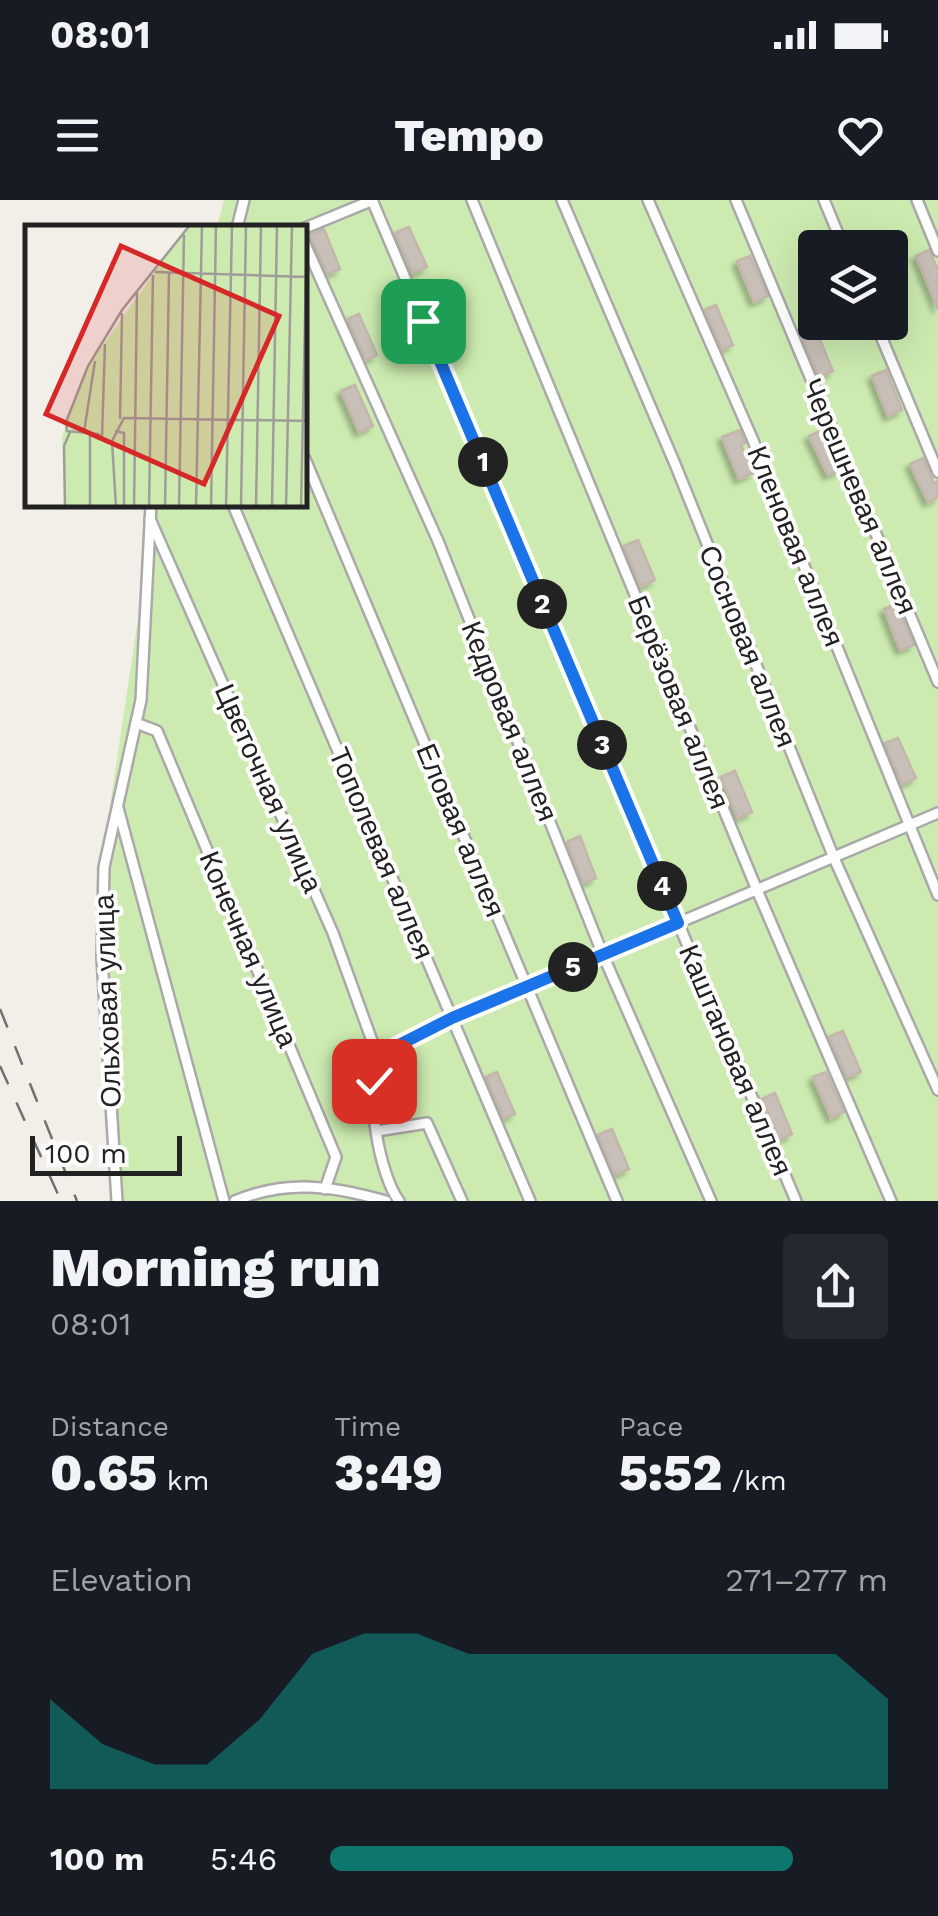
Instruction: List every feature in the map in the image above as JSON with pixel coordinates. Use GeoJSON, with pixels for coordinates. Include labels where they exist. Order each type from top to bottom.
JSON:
{"type":"FeatureCollection","features":[{"type":"Feature","properties":{"kind":"street"},"geometry":{"type":"LineString","coordinates":[[238,225],[244,200]]}},
{"type":"Feature","properties":{"kind":"street"},"geometry":{"type":"LineString","coordinates":[[308,227],[372,200]]}},
{"type":"Feature","properties":{"kind":"street","name":"Каштановая аллея"},"geometry":{"type":"LineString","coordinates":[[372,200],[796,1201]]}},
{"type":"Feature","properties":{"kind":"street","name":"Берёзовая аллея"},"geometry":{"type":"LineString","coordinates":[[472,200],[756,890],[891,1201]]}},
{"type":"Feature","properties":{"kind":"street","name":"Сосновая аллея"},"geometry":{"type":"LineString","coordinates":[[562,200],[675,464],[834,858],[938,1090]]}},
{"type":"Feature","properties":{"kind":"street","name":"Кленовая аллея"},"geometry":{"type":"LineString","coordinates":[[648,200],[752,438],[938,895]]}},
{"type":"Feature","properties":{"kind":"street","name":"Черешневая аллея"},"geometry":{"type":"LineString","coordinates":[[736,200],[938,682]]}},
{"type":"Feature","properties":{"kind":"street"},"geometry":{"type":"LineString","coordinates":[[824,200],[836,230]]}},
{"type":"Feature","properties":{"kind":"street"},"geometry":{"type":"LineString","coordinates":[[917,200],[938,252]]}},
{"type":"Feature","properties":{"kind":"street","name":"Кедровая аллея"},"geometry":{"type":"LineString","coordinates":[[308,251],[438,541],[603,955],[711,1201]]}},
{"type":"Feature","properties":{"kind":"street"},"geometry":{"type":"LineString","coordinates":[[883,340],[938,472]]}},
{"type":"Feature","properties":{"kind":"street","name":"Еловая аллея"},"geometry":{"type":"LineString","coordinates":[[308,465],[617,1201]]}},
{"type":"Feature","properties":{"kind":"street","name":"Тополевая аллея"},"geometry":{"type":"LineString","coordinates":[[234,508],[530,1201]]}},
{"type":"Feature","properties":{"kind":"street","name":"Ольховая улица"},"geometry":{"type":"LineString","coordinates":[[117,1201],[102,958],[104,867],[141,700],[150,511]]}},
{"type":"Feature","properties":{"kind":"street","name":"Цветочная улица"},"geometry":{"type":"LineString","coordinates":[[150,511],[334,933],[380,1064]]}},
{"type":"Feature","properties":{"kind":"street","name":"Конечная улица"},"geometry":{"type":"LineString","coordinates":[[136,722],[157,731],[336,1158],[325,1189]]}},
{"type":"Feature","properties":{"kind":"street"},"geometry":{"type":"LineString","coordinates":[[118,805],[224,1201]]}},
{"type":"Feature","properties":{"kind":"street"},"geometry":{"type":"LineString","coordinates":[[398,1201],[388,1188],[379,1154],[374,1081],[380,1064],[393,1048],[452,1018],[938,814]]}},
{"type":"Feature","properties":{"kind":"street"},"geometry":{"type":"LineString","coordinates":[[377,1131],[427,1123],[462,1201]]}},
{"type":"Feature","properties":{"kind":"street"},"geometry":{"type":"LineString","coordinates":[[235,1201],[300,1184],[386,1201]]}},
{"type":"Feature","properties":{"kind":"green space"},"geometry":{"type":"Polygon","coordinates":[[[224,200],[938,200],[938,1201],[124,1201],[95,906],[155,508],[308,508],[308,225],[218,225],[224,200]]]}},
{"type":"Feature","properties":{"kind":"building"},"geometry":{"type":"Polygon","coordinates":[[[409,227],[427,267],[413,273],[395,233],[409,227]]]}},
{"type":"Feature","properties":{"kind":"building"},"geometry":{"type":"Polygon","coordinates":[[[324,229],[340,269],[328,274],[310,235],[324,229]]]}},
{"type":"Feature","properties":{"kind":"building"},"geometry":{"type":"Polygon","coordinates":[[[929,250],[938,270],[938,309],[916,256],[929,250]]]}},
{"type":"Feature","properties":{"kind":"building"},"geometry":{"type":"Polygon","coordinates":[[[750,256],[768,296],[754,302],[737,261],[750,256]]]}},
{"type":"Feature","properties":{"kind":"building"},"geometry":{"type":"Polygon","coordinates":[[[716,305],[733,345],[722,350],[705,310],[716,305]]]}},
{"type":"Feature","properties":{"kind":"building"},"geometry":{"type":"Polygon","coordinates":[[[359,314],[377,355],[366,360],[348,319],[359,314]]]}},
{"type":"Feature","properties":{"kind":"building"},"geometry":{"type":"Polygon","coordinates":[[[804,340],[820,340],[833,371],[819,377],[804,340]]]}},
{"type":"Feature","properties":{"kind":"building"},"geometry":{"type":"Polygon","coordinates":[[[886,370],[902,410],[888,416],[872,376],[886,370]]]}},
{"type":"Feature","properties":{"kind":"building"},"geometry":{"type":"Polygon","coordinates":[[[355,385],[373,426],[359,432],[341,391],[355,385]]]}},
{"type":"Feature","properties":{"kind":"building"},"geometry":{"type":"Polygon","coordinates":[[[740,430],[745,443],[741,445],[753,473],[739,479],[722,437],[740,430]]]}},
{"type":"Feature","properties":{"kind":"building"},"geometry":{"type":"Polygon","coordinates":[[[823,430],[840,470],[828,475],[809,436],[823,430]]]}},
{"type":"Feature","properties":{"kind":"building"},"geometry":{"type":"Polygon","coordinates":[[[923,458],[934,483],[938,481],[938,497],[928,502],[910,464],[923,458]]]}},
{"type":"Feature","properties":{"kind":"building"},"geometry":{"type":"Polygon","coordinates":[[[638,540],[655,580],[641,586],[624,546],[638,540]]]}},
{"type":"Feature","properties":{"kind":"building"},"geometry":{"type":"Polygon","coordinates":[[[896,604],[914,645],[900,650],[884,609],[896,604]]]}},
{"type":"Feature","properties":{"kind":"building"},"geometry":{"type":"Polygon","coordinates":[[[898,738],[916,778],[902,784],[885,743],[898,738]]]}},
{"type":"Feature","properties":{"kind":"building"},"geometry":{"type":"Polygon","coordinates":[[[735,771],[752,812],[738,818],[721,777],[735,771]]]}},
{"type":"Feature","properties":{"kind":"building"},"geometry":{"type":"Polygon","coordinates":[[[580,836],[596,878],[583,883],[567,842],[580,836]]]}},
{"type":"Feature","properties":{"kind":"building"},"geometry":{"type":"Polygon","coordinates":[[[843,1031],[861,1072],[847,1077],[829,1037],[843,1031]]]}},
{"type":"Feature","properties":{"kind":"building"},"geometry":{"type":"Polygon","coordinates":[[[497,1072],[515,1114],[504,1118],[486,1077],[497,1072]]]}},
{"type":"Feature","properties":{"kind":"building"},"geometry":{"type":"Polygon","coordinates":[[[826,1072],[844,1112],[831,1118],[813,1077],[826,1072]]]}},
{"type":"Feature","properties":{"kind":"building"},"geometry":{"type":"Polygon","coordinates":[[[775,1093],[792,1134],[779,1140],[762,1099],[775,1093]]]}},
{"type":"Feature","properties":{"kind":"building"},"geometry":{"type":"Polygon","coordinates":[[[612,1129],[629,1169],[615,1175],[598,1135],[612,1129]]]}},
{"type":"Feature","properties":{"kind":"railway"},"geometry":{"type":"LineString","coordinates":[[0,1009],[77,1201]]}},
{"type":"Feature","properties":{"kind":"railway"},"geometry":{"type":"LineString","coordinates":[[0,1066],[61,1201]]}},
{"type":"Feature","properties":{"kind":"route"},"geometry":{"type":"LineString","coordinates":[[374,1081],[380,1064],[393,1048],[452,1018],[678,923],[423,321]]}}]}
